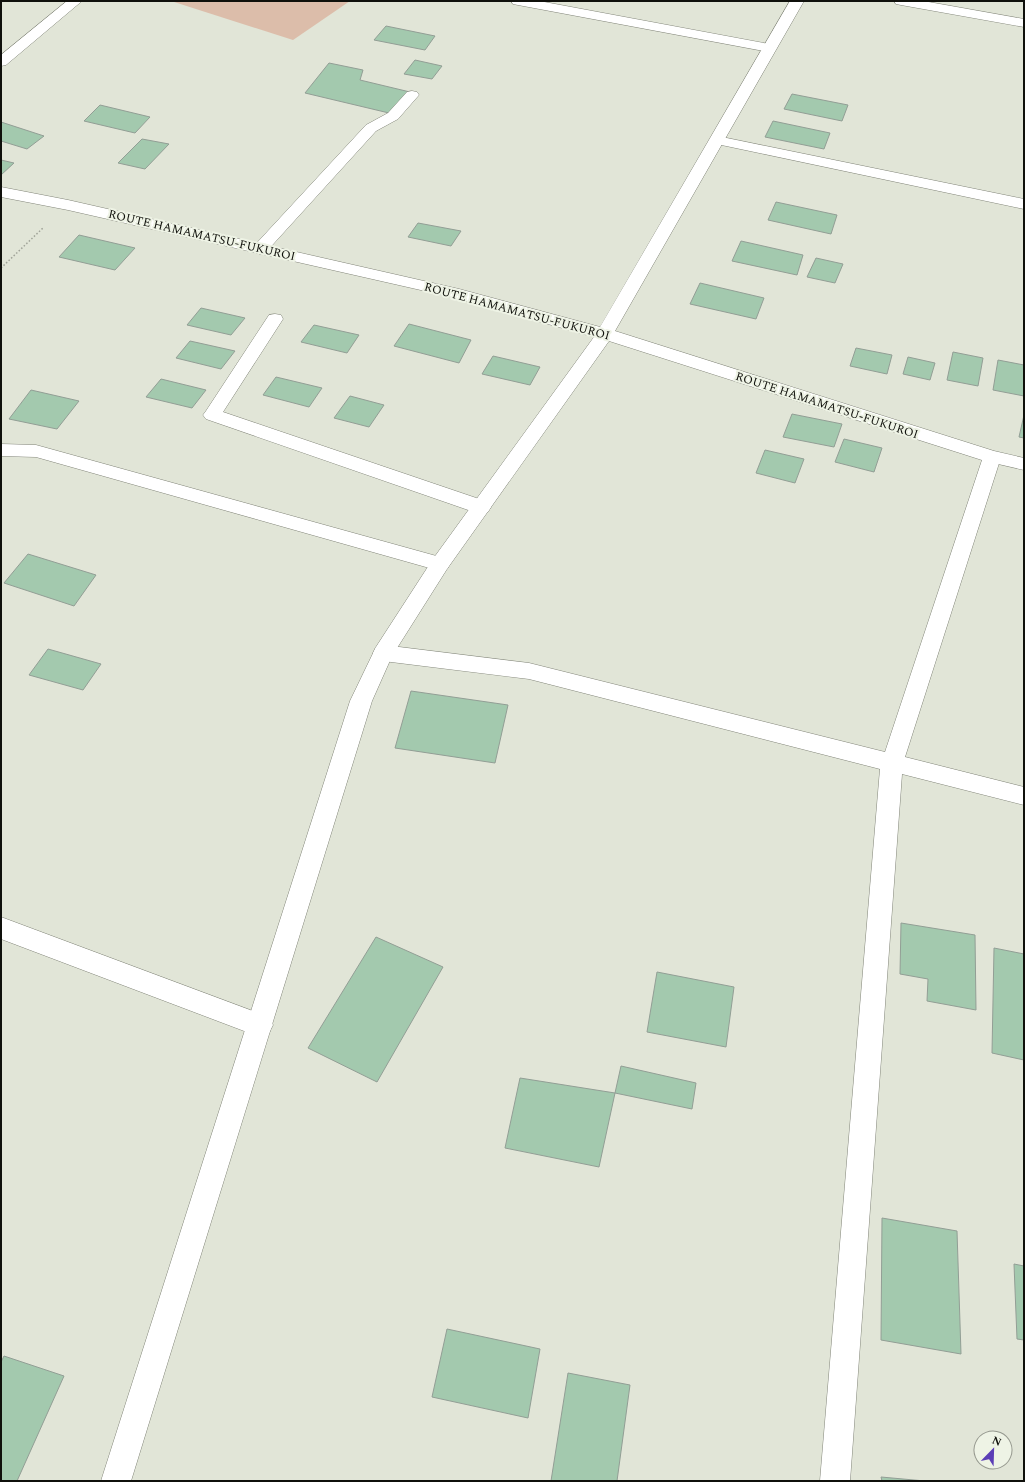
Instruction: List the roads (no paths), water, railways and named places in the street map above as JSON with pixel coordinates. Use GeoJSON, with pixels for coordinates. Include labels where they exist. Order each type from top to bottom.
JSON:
{"type":"FeatureCollection","features":[{"type":"Feature","properties":{"kind":"street"},"geometry":{"type":"LineString","coordinates":[[1,62],[75,1]]}},
{"type":"Feature","properties":{"kind":"street"},"geometry":{"type":"LineString","coordinates":[[518,1],[769,48]]}},
{"type":"Feature","properties":{"kind":"street"},"geometry":{"type":"LineString","coordinates":[[116,1481],[361,701],[383,653],[440,564],[605,334],[797,1]]}},
{"type":"Feature","properties":{"kind":"street"},"geometry":{"type":"LineString","coordinates":[[901,1],[1024,23]]}},
{"type":"Feature","properties":{"kind":"street"},"geometry":{"type":"LineString","coordinates":[[260,249],[371,128],[393,116],[412,95]]}},
{"type":"Feature","properties":{"kind":"street"},"geometry":{"type":"LineString","coordinates":[[717,140],[1024,204]]}},
{"type":"Feature","properties":{"kind":"street","name":"ROUTE HAMAMATSU-FUKUROI"},"geometry":{"type":"LineString","coordinates":[[1,192],[68,205],[459,294],[605,334],[992,457],[1024,464]]}},
{"type":"Feature","properties":{"kind":"street"},"geometry":{"type":"LineString","coordinates":[[275,319],[212,415],[481,507]]}},
{"type":"Feature","properties":{"kind":"street"},"geometry":{"type":"LineString","coordinates":[[1,450],[36,451],[440,564]]}},
{"type":"Feature","properties":{"kind":"street"},"geometry":{"type":"LineString","coordinates":[[835,1481],[892,763],[992,457]]}},
{"type":"Feature","properties":{"kind":"street"},"geometry":{"type":"LineString","coordinates":[[383,653],[529,671],[1024,796]]}},
{"type":"Feature","properties":{"kind":"street"},"geometry":{"type":"LineString","coordinates":[[1,928],[260,1025]]}}]}
